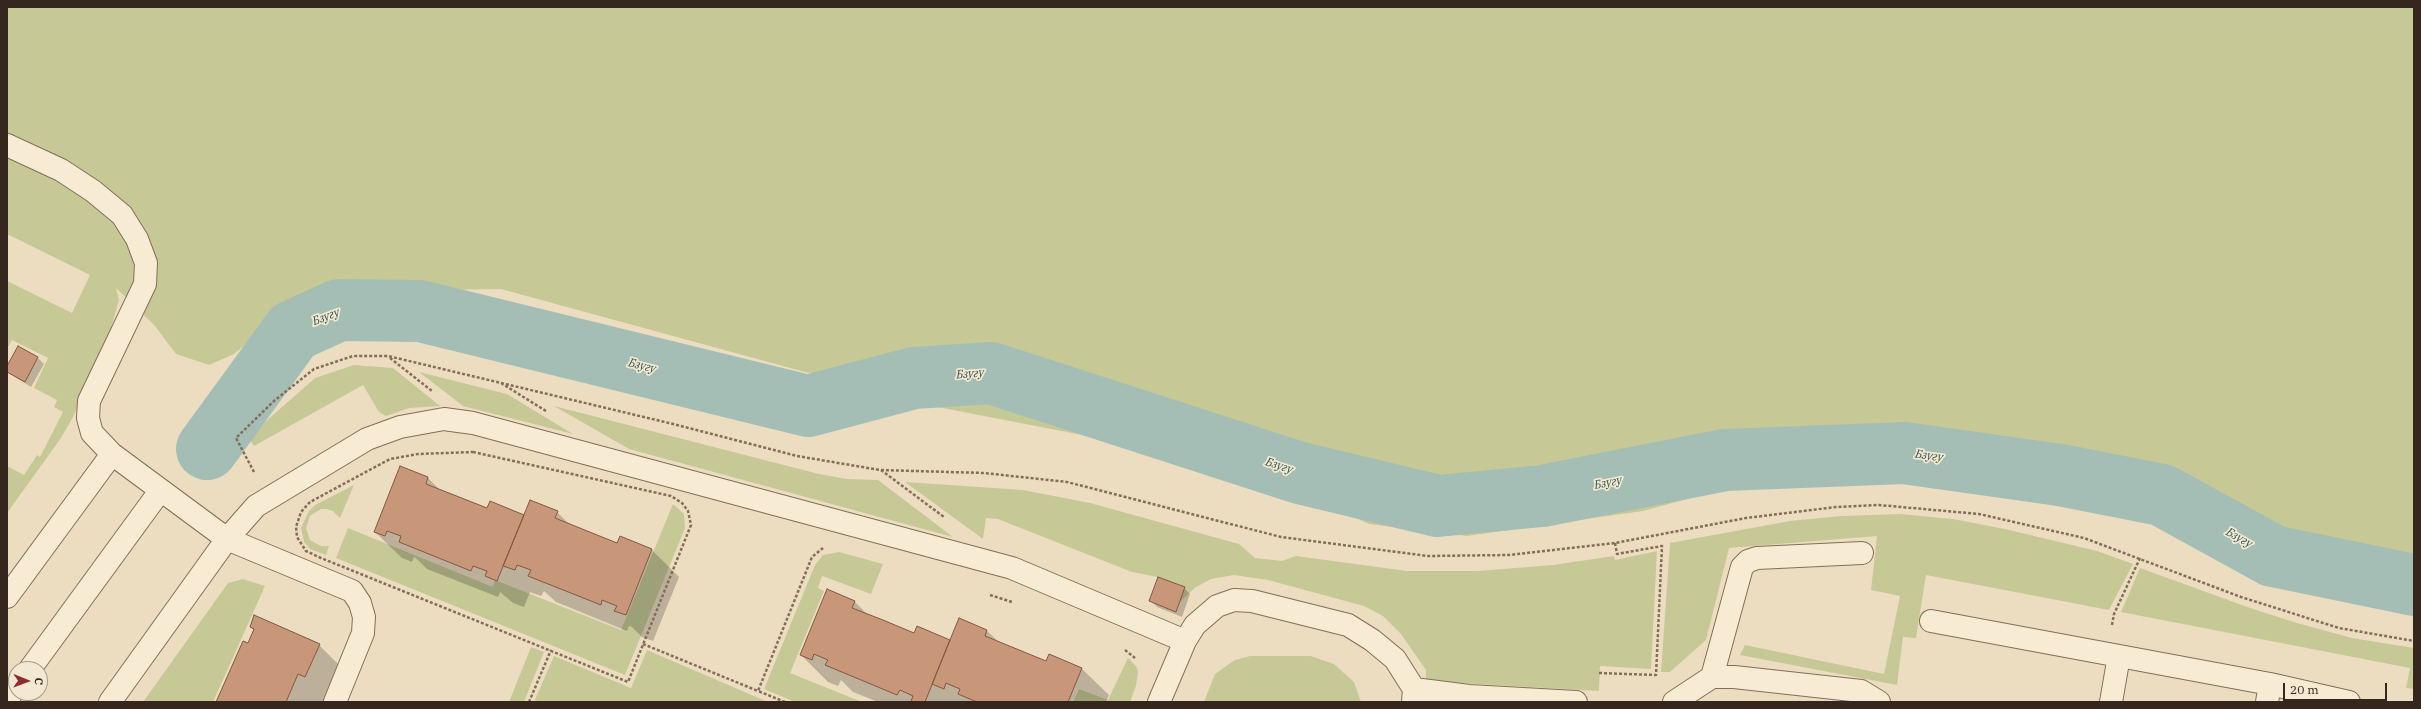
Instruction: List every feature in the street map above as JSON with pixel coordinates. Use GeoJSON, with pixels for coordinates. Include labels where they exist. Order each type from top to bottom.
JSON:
{"type":"FeatureCollection","features":[{"type":"Feature","properties":{"kind":"lane"},"geometry":{"type":"LineString","coordinates":[[7,145],[61,170],[104,200],[122,215],[137,239],[146,263],[145,284],[90,401],[88,418],[92,433],[112,454],[160,491],[228,539],[352,591],[360,603],[364,617],[363,633],[335,702]]}},
{"type":"Feature","properties":{"kind":"lane"},"geometry":{"type":"LineString","coordinates":[[110,702],[228,539],[256,506],[367,439],[400,427],[444,419],[473,423],[1012,568],[1185,641]]}},
{"type":"Feature","properties":{"kind":"lane"},"geometry":{"type":"LineString","coordinates":[[7,597],[112,454]]}},
{"type":"Feature","properties":{"kind":"lane"},"geometry":{"type":"LineString","coordinates":[[36,661],[160,491]]}},
{"type":"Feature","properties":{"kind":"lane"},"geometry":{"type":"LineString","coordinates":[[1712,677],[1742,567],[1748,561],[1757,558],[1862,553]]}},
{"type":"Feature","properties":{"kind":"lane"},"geometry":{"type":"LineString","coordinates":[[1159,702],[1185,641],[1195,625],[1217,606],[1234,600],[1252,601],[1348,625],[1372,640],[1395,660],[1414,695],[1469,696],[1576,702]]}},
{"type":"Feature","properties":{"kind":"lane"},"geometry":{"type":"LineString","coordinates":[[1931,621],[2119,656],[2268,693],[2348,702]]}},
{"type":"Feature","properties":{"kind":"lane"},"geometry":{"type":"LineString","coordinates":[[2111,702],[2119,656]]}},
{"type":"Feature","properties":{"kind":"lane"},"geometry":{"type":"LineString","coordinates":[[1674,702],[1712,677],[1734,677],[1861,691],[1879,702]]}},
{"type":"Feature","properties":{"kind":"path"},"geometry":{"type":"LineString","coordinates":[[255,473],[236,438],[274,402],[314,369],[353,356],[388,356],[669,423],[797,456],[880,470],[984,473],[1067,482],[1281,537],[1428,556],[1509,555],[1615,543],[1694,530],[1746,518],[1797,511],[1879,505],[1979,514],[2084,538],[2241,597],[2339,628],[2414,642]]}},
{"type":"Feature","properties":{"kind":"path"},"geometry":{"type":"LineString","coordinates":[[473,452],[671,496],[682,503],[688,511],[691,525],[643,644],[628,682],[306,551],[297,537],[296,527],[301,512],[310,502],[390,459],[418,454],[473,452]]}},
{"type":"Feature","properties":{"kind":"path"},"geometry":{"type":"LineString","coordinates":[[1599,673],[1656,675],[1662,546],[1617,554],[1615,543]]}},
{"type":"Feature","properties":{"kind":"path"},"geometry":{"type":"LineString","coordinates":[[758,691],[812,557],[826,547]]}},
{"type":"Feature","properties":{"kind":"path"},"geometry":{"type":"LineString","coordinates":[[2114,614],[2140,558]]}},
{"type":"Feature","properties":{"kind":"path"},"geometry":{"type":"LineString","coordinates":[[984,593],[1014,603]]}},
{"type":"Feature","properties":{"kind":"path"},"geometry":{"type":"LineString","coordinates":[[643,644],[785,702]]}},
{"type":"Feature","properties":{"kind":"path"},"geometry":{"type":"LineString","coordinates":[[1122,648],[1135,658]]}},
{"type":"Feature","properties":{"kind":"path"},"geometry":{"type":"LineString","coordinates":[[529,702],[551,650]]}},
{"type":"Feature","properties":{"kind":"green space"},"geometry":{"type":"Polygon","coordinates":[[[7,7],[2414,7],[2414,608],[2297,591],[2211,556],[2138,515],[1989,492],[1936,481],[1824,478],[1724,489],[1643,511],[1467,536],[1369,524],[1310,497],[1174,463],[1103,439],[922,404],[501,289],[317,292],[232,355],[209,365],[176,354],[155,326],[116,288],[119,300],[105,349],[73,417],[61,438],[7,513],[7,466],[24,475],[37,455],[40,457],[63,412],[54,407],[57,400],[34,388],[48,358],[12,340],[7,349],[7,281],[72,313],[90,275],[7,234],[7,7]]]}},
{"type":"Feature","properties":{"kind":"green space"},"geometry":{"type":"Polygon","coordinates":[[[354,365],[393,368],[440,406],[409,408],[386,416],[379,412],[363,385],[254,446],[248,437],[315,378],[354,365]]]}},
{"type":"Feature","properties":{"kind":"green space"},"geometry":{"type":"Polygon","coordinates":[[[419,372],[507,394],[573,434],[463,406],[419,372]]]}},
{"type":"Feature","properties":{"kind":"green space"},"geometry":{"type":"Polygon","coordinates":[[[554,406],[819,474],[847,479],[878,480],[953,537],[629,449],[554,406]]]}},
{"type":"Feature","properties":{"kind":"green space"},"geometry":{"type":"Polygon","coordinates":[[[905,482],[1023,490],[1090,503],[1239,544],[1255,558],[1282,561],[1296,556],[1407,571],[1477,571],[1553,565],[1614,556],[1615,560],[1657,551],[1651,669],[1600,666],[1599,691],[1426,681],[1426,670],[1401,634],[1383,616],[1364,606],[1268,580],[1234,575],[1211,579],[1196,587],[1179,603],[1185,587],[1158,577],[1132,572],[998,519],[986,518],[983,539],[905,482]]]}},
{"type":"Feature","properties":{"kind":"green space"},"geometry":{"type":"Polygon","coordinates":[[[354,485],[340,518],[333,511],[327,509],[321,509],[310,516],[306,528],[310,540],[321,546],[329,546],[326,555],[310,549],[304,542],[301,528],[309,511],[315,505],[354,485]]]}},
{"type":"Feature","properties":{"kind":"green space"},"geometry":{"type":"Polygon","coordinates":[[[673,504],[684,514],[685,528],[625,675],[336,558],[348,528],[493,587],[495,580],[621,630],[673,504]]]}},
{"type":"Feature","properties":{"kind":"green space"},"geometry":{"type":"Polygon","coordinates":[[[1900,514],[1953,519],[2005,529],[2097,551],[2133,564],[2109,610],[1926,575],[1916,638],[1903,637],[1897,685],[1740,655],[1745,645],[1884,674],[1900,596],[1871,590],[1877,536],[1729,548],[1706,640],[1670,672],[1661,672],[1670,543],[1790,521],[1841,516],[1900,514]]]}},
{"type":"Feature","properties":{"kind":"green space"},"geometry":{"type":"Polygon","coordinates":[[[839,552],[883,564],[871,594],[822,576],[818,588],[824,591],[790,673],[862,702],[795,702],[764,689],[815,565],[823,555],[839,552]]]}},
{"type":"Feature","properties":{"kind":"green space"},"geometry":{"type":"Polygon","coordinates":[[[2140,568],[2253,609],[2297,623],[2352,638],[2414,648],[2414,689],[2406,688],[2410,668],[2121,612],[2140,568]]]}},
{"type":"Feature","properties":{"kind":"green space"},"geometry":{"type":"Polygon","coordinates":[[[243,579],[265,586],[213,702],[143,702],[228,583],[243,579]]]}},
{"type":"Feature","properties":{"kind":"green space"},"geometry":{"type":"Polygon","coordinates":[[[531,647],[544,652],[524,702],[509,702],[531,647]]]}},
{"type":"Feature","properties":{"kind":"green space"},"geometry":{"type":"Polygon","coordinates":[[[647,650],[768,702],[534,702],[554,656],[631,688],[647,650]]]}},
{"type":"Feature","properties":{"kind":"green space"},"geometry":{"type":"Polygon","coordinates":[[[1250,656],[1311,656],[1334,664],[1354,682],[1361,702],[1204,702],[1215,674],[1235,660],[1250,656]]]}},
{"type":"Feature","properties":{"kind":"green space"},"geometry":{"type":"Polygon","coordinates":[[[1128,658],[1136,666],[1138,672],[1136,686],[1130,702],[1073,702],[1079,689],[1108,700],[1128,658]]]}},
{"type":"Feature","properties":{"kind":"building"},"geometry":{"type":"Polygon","coordinates":[[[18,346],[38,357],[25,382],[7,372],[7,366],[18,346]]]}},
{"type":"Feature","properties":{"kind":"building"},"geometry":{"type":"Polygon","coordinates":[[[400,466],[428,477],[426,484],[487,508],[490,501],[524,515],[497,581],[485,576],[487,571],[473,566],[471,571],[399,542],[401,536],[387,531],[385,536],[374,532],[400,466]]]}},
{"type":"Feature","properties":{"kind":"building"},"geometry":{"type":"Polygon","coordinates":[[[530,500],[558,511],[555,518],[617,543],[620,536],[652,549],[626,615],[614,611],[617,606],[602,600],[601,605],[528,576],[531,570],[517,565],[515,570],[503,566],[530,500]]]}},
{"type":"Feature","properties":{"kind":"building"},"geometry":{"type":"Polygon","coordinates":[[[1158,577],[1185,587],[1176,612],[1149,601],[1158,577]]]}},
{"type":"Feature","properties":{"kind":"building"},"geometry":{"type":"Polygon","coordinates":[[[827,589],[855,601],[852,608],[914,633],[917,626],[950,640],[925,702],[911,701],[913,696],[900,690],[897,695],[825,665],[828,660],[814,654],[812,660],[800,655],[827,589]]]}},
{"type":"Feature","properties":{"kind":"building"},"geometry":{"type":"Polygon","coordinates":[[[254,615],[320,644],[305,677],[298,674],[286,702],[216,702],[243,641],[248,643],[254,629],[250,627],[254,615]]]}},
{"type":"Feature","properties":{"kind":"building"},"geometry":{"type":"Polygon","coordinates":[[[959,618],[987,630],[985,636],[1046,661],[1049,654],[1082,668],[1068,702],[977,702],[958,694],[960,689],[946,683],[944,689],[932,684],[959,618]]]}},
{"type":"Feature","properties":{"kind":"waterway","name":"Бзугу"},"geometry":{"type":"LineString","coordinates":[[207,449],[293,331],[339,310],[420,311],[808,406],[914,378],[991,373],[1300,473],[1438,506],[1542,496],[1725,460],[1904,453],[2060,475],[2162,495],[2273,556],[2414,585]]}}]}
